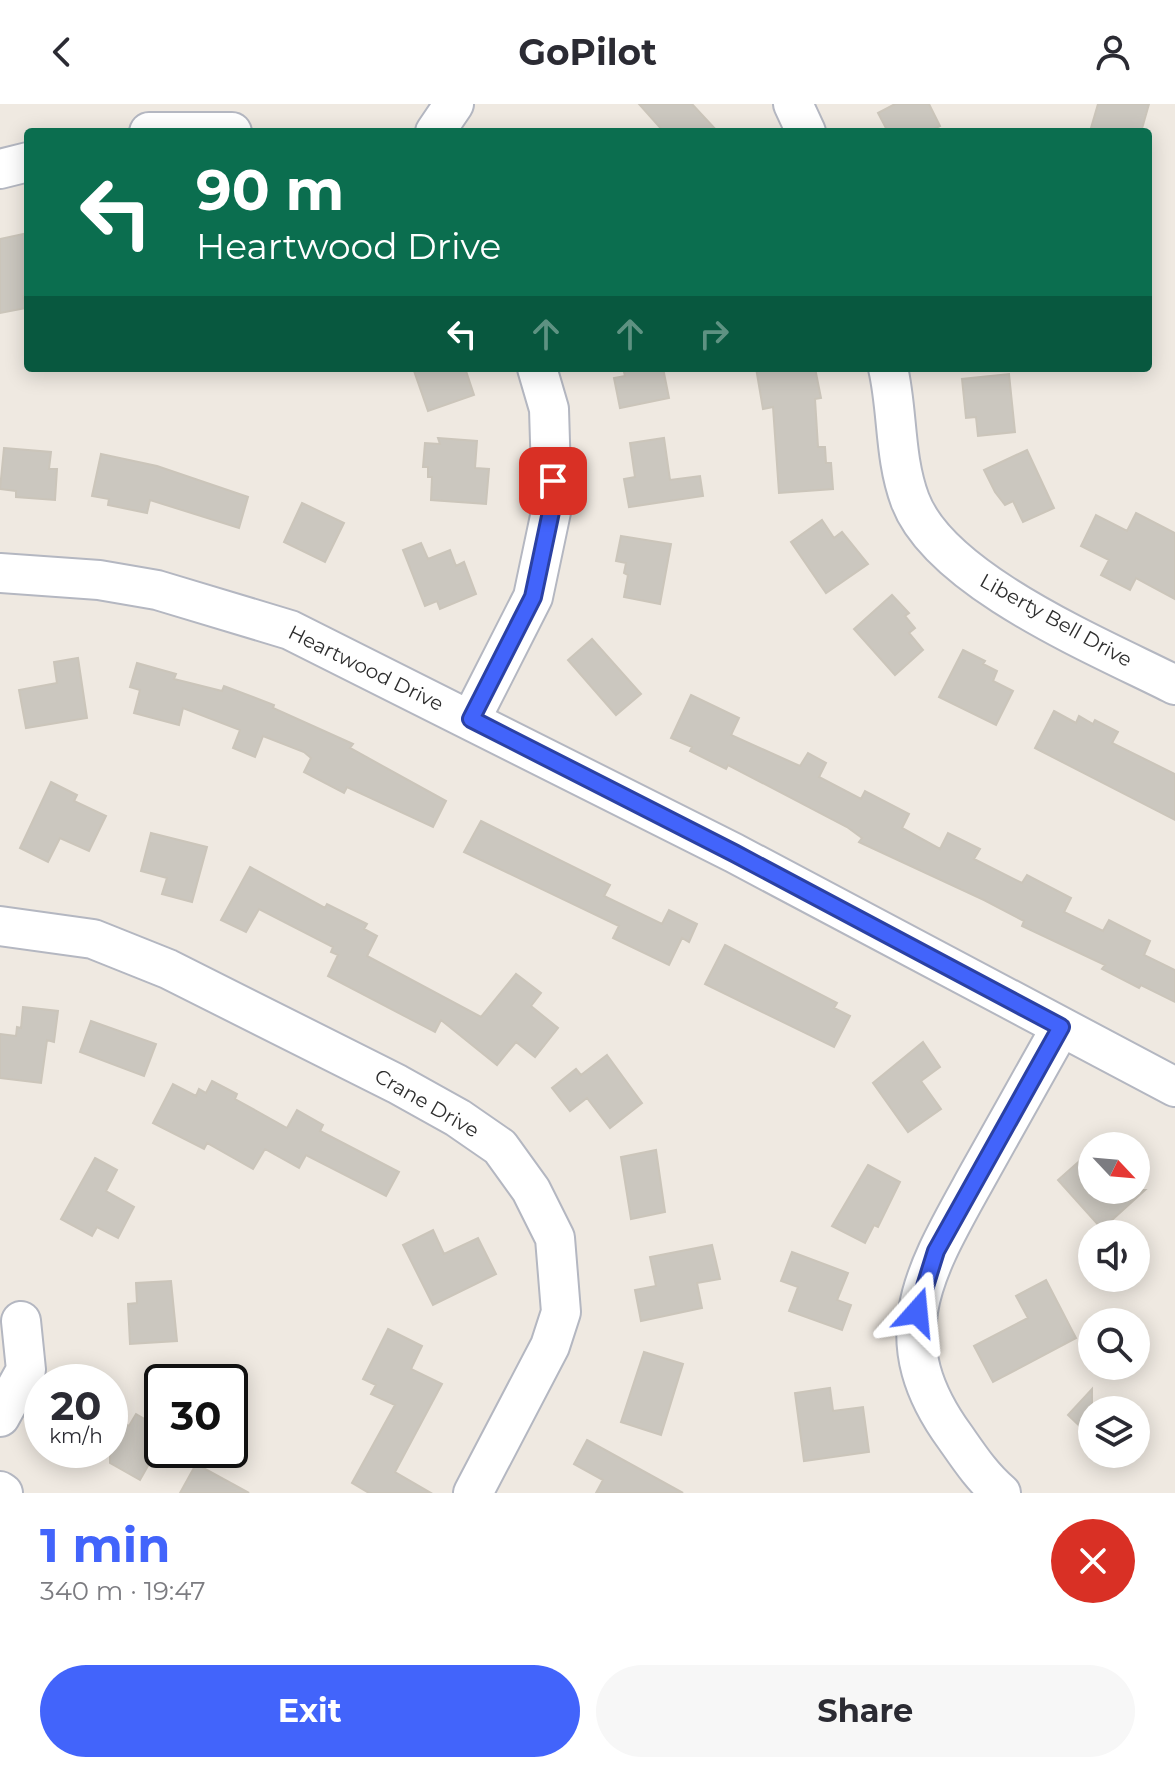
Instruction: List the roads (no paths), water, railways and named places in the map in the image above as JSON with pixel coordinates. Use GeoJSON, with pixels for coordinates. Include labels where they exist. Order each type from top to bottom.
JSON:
{"type":"FeatureCollection","features":[{"type":"Feature","properties":{"kind":"street"},"geometry":{"type":"LineString","coordinates":[[438,128],[454,104]]}},
{"type":"Feature","properties":{"kind":"street"},"geometry":{"type":"LineString","coordinates":[[793,104],[804,128]]}},
{"type":"Feature","properties":{"kind":"street"},"geometry":{"type":"LineString","coordinates":[[0,169],[24,163]]}},
{"type":"Feature","properties":{"kind":"street"},"geometry":{"type":"LineString","coordinates":[[471,719],[533,597],[552,507],[549,409],[538,372]]}},
{"type":"Feature","properties":{"kind":"street","name":"Liberty Bell Drive"},"geometry":{"type":"LineString","coordinates":[[889,372],[901,470],[911,503],[936,542],[979,579],[1175,685]]}},
{"type":"Feature","properties":{"kind":"street","name":"Heartwood Drive"},"geometry":{"type":"LineString","coordinates":[[0,573],[99,580],[142,588],[290,630],[734,853],[1175,1087]]}},
{"type":"Feature","properties":{"kind":"street","name":"Crane Drive"},"geometry":{"type":"LineString","coordinates":[[0,926],[93,939],[168,969],[397,1084],[458,1118],[500,1147],[531,1190],[555,1238],[561,1312],[550,1346],[473,1493]]}},
{"type":"Feature","properties":{"kind":"street"},"geometry":{"type":"LineString","coordinates":[[1001,1493],[986,1481],[931,1404],[916,1352],[917,1312],[936,1251],[1061,1027]]}},
{"type":"Feature","properties":{"kind":"street"},"geometry":{"type":"LineString","coordinates":[[0,1417],[26,1370],[21,1321]]}}]}
